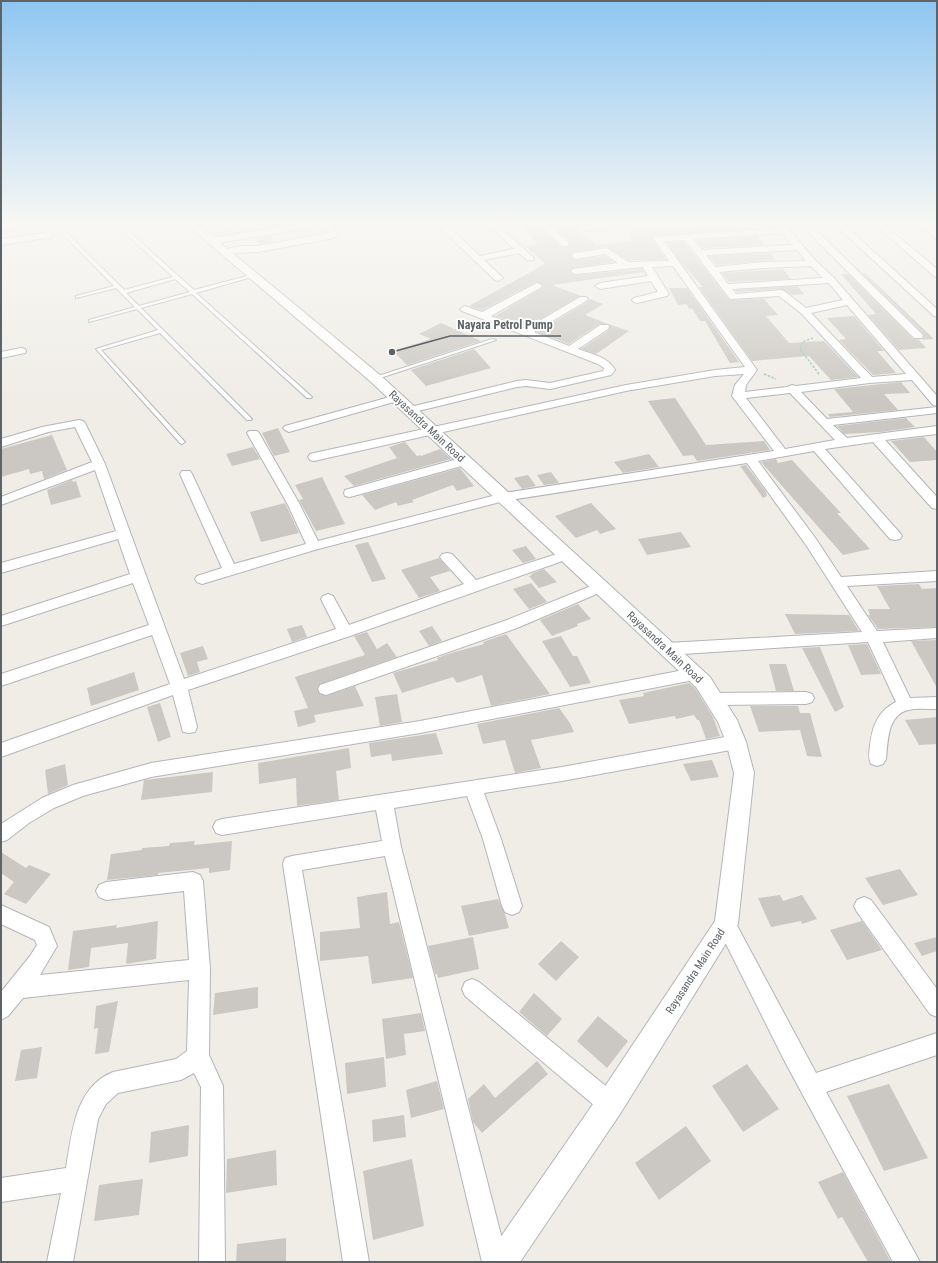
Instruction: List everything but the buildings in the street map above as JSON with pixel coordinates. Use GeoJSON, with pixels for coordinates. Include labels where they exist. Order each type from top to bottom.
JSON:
{"type":"FeatureCollection","features":[{"type":"Feature","properties":{"kind":"street","name":"Rayasandra Main Road"},"geometry":{"type":"LineString","coordinates":[[260,281],[375,378],[703,682],[727,720],[736,742],[744,773],[726,924],[610,1104],[502,1262]]}},
{"type":"Feature","properties":{"kind":"street"},"geometry":{"type":"LineString","coordinates":[[600,286],[634,281]]}},
{"type":"Feature","properties":{"kind":"street"},"geometry":{"type":"LineString","coordinates":[[637,300],[664,294],[655,281]]}},
{"type":"Feature","properties":{"kind":"street"},"geometry":{"type":"LineString","coordinates":[[688,281],[752,370]]}},
{"type":"Feature","properties":{"kind":"street"},"geometry":{"type":"LineString","coordinates":[[720,281],[733,297],[781,293],[804,311],[868,380]]}},
{"type":"Feature","properties":{"kind":"street"},"geometry":{"type":"LineString","coordinates":[[725,287],[817,281]]}},
{"type":"Feature","properties":{"kind":"street"},"geometry":{"type":"LineString","coordinates":[[832,281],[937,403]]}},
{"type":"Feature","properties":{"kind":"street"},"geometry":{"type":"LineString","coordinates":[[856,281],[918,336]]}},
{"type":"Feature","properties":{"kind":"street"},"geometry":{"type":"LineString","coordinates":[[901,281],[937,314]]}},
{"type":"Feature","properties":{"kind":"street"},"geometry":{"type":"LineString","coordinates":[[483,316],[537,286]]}},
{"type":"Feature","properties":{"kind":"street"},"geometry":{"type":"LineString","coordinates":[[526,333],[583,299]]}},
{"type":"Feature","properties":{"kind":"street"},"geometry":{"type":"LineString","coordinates":[[804,311],[836,306],[849,301]]}},
{"type":"Feature","properties":{"kind":"street"},"geometry":{"type":"LineString","coordinates":[[289,428],[403,404],[517,384],[526,383],[550,386],[607,373],[610,370],[608,366],[602,362],[465,309]]}},
{"type":"Feature","properties":{"kind":"street"},"geometry":{"type":"LineString","coordinates":[[570,350],[604,328]]}},
{"type":"Feature","properties":{"kind":"street"},"geometry":{"type":"LineString","coordinates":[[1,354],[21,351]]}},
{"type":"Feature","properties":{"kind":"street"},"geometry":{"type":"LineString","coordinates":[[738,396],[741,386],[752,370]]}},
{"type":"Feature","properties":{"kind":"street"},"geometry":{"type":"LineString","coordinates":[[314,457],[626,388],[715,373],[752,370]]}},
{"type":"Feature","properties":{"kind":"street"},"geometry":{"type":"LineString","coordinates":[[738,396],[792,388],[868,380],[914,378]]}},
{"type":"Feature","properties":{"kind":"street"},"geometry":{"type":"LineString","coordinates":[[792,388],[824,423],[844,442]]}},
{"type":"Feature","properties":{"kind":"street"},"geometry":{"type":"LineString","coordinates":[[738,396],[782,454]]}},
{"type":"Feature","properties":{"kind":"street"},"geometry":{"type":"LineString","coordinates":[[824,423],[937,410]]}},
{"type":"Feature","properties":{"kind":"street"},"geometry":{"type":"LineString","coordinates":[[1,443],[46,429],[79,423],[100,464],[138,576],[179,687],[189,727]]}},
{"type":"Feature","properties":{"kind":"street"},"geometry":{"type":"LineString","coordinates":[[202,579],[314,546],[504,497],[782,454],[844,442],[937,430]]}},
{"type":"Feature","properties":{"kind":"street"},"geometry":{"type":"LineString","coordinates":[[253,434],[293,503],[314,546]]}},
{"type":"Feature","properties":{"kind":"street"},"geometry":{"type":"LineString","coordinates":[[876,438],[937,505]]}},
{"type":"Feature","properties":{"kind":"street"},"geometry":{"type":"LineString","coordinates":[[817,447],[894,536]]}},
{"type":"Feature","properties":{"kind":"street"},"geometry":{"type":"LineString","coordinates":[[750,459],[811,542],[873,637],[905,704]]}},
{"type":"Feature","properties":{"kind":"street"},"geometry":{"type":"LineString","coordinates":[[350,493],[465,461]]}},
{"type":"Feature","properties":{"kind":"street"},"geometry":{"type":"LineString","coordinates":[[1,501],[100,464]]}},
{"type":"Feature","properties":{"kind":"street"},"geometry":{"type":"LineString","coordinates":[[186,474],[230,570]]}},
{"type":"Feature","properties":{"kind":"street"},"geometry":{"type":"LineString","coordinates":[[1,568],[123,533]]}},
{"type":"Feature","properties":{"kind":"street"},"geometry":{"type":"LineString","coordinates":[[1,750],[179,687],[345,632],[473,586],[566,555]]}},
{"type":"Feature","properties":{"kind":"street"},"geometry":{"type":"LineString","coordinates":[[447,557],[473,586]]}},
{"type":"Feature","properties":{"kind":"street"},"geometry":{"type":"LineString","coordinates":[[1,622],[138,576]]}},
{"type":"Feature","properties":{"kind":"street"},"geometry":{"type":"LineString","coordinates":[[837,582],[937,576]]}},
{"type":"Feature","properties":{"kind":"street"},"geometry":{"type":"LineString","coordinates":[[326,689],[512,624],[601,587]]}},
{"type":"Feature","properties":{"kind":"street"},"geometry":{"type":"LineString","coordinates":[[328,599],[345,632]]}},
{"type":"Feature","properties":{"kind":"street"},"geometry":{"type":"LineString","coordinates":[[1,680],[157,628]]}},
{"type":"Feature","properties":{"kind":"street"},"geometry":{"type":"LineString","coordinates":[[667,649],[937,633]]}},
{"type":"Feature","properties":{"kind":"street"},"geometry":{"type":"LineString","coordinates":[[1,834],[23,818],[48,803],[79,790],[151,770],[420,727],[694,674]]}},
{"type":"Feature","properties":{"kind":"street"},"geometry":{"type":"LineString","coordinates":[[714,699],[806,698]]}},
{"type":"Feature","properties":{"kind":"street"},"geometry":{"type":"LineString","coordinates":[[877,759],[883,721],[893,710],[905,704],[937,703]]}},
{"type":"Feature","properties":{"kind":"street"},"geometry":{"type":"LineString","coordinates":[[222,827],[384,803],[473,787],[562,774],[736,742]]}},
{"type":"Feature","properties":{"kind":"street"},"geometry":{"type":"LineString","coordinates":[[473,787],[492,839],[512,906]]}},
{"type":"Feature","properties":{"kind":"street"},"geometry":{"type":"LineString","coordinates":[[384,803],[392,847],[495,1262]]}},
{"type":"Feature","properties":{"kind":"street"},"geometry":{"type":"LineString","coordinates":[[356,1262],[292,864],[392,847]]}},
{"type":"Feature","properties":{"kind":"street"},"geometry":{"type":"LineString","coordinates":[[106,891],[193,880],[200,969],[198,1056],[212,1086],[212,1262]]}},
{"type":"Feature","properties":{"kind":"street"},"geometry":{"type":"LineString","coordinates":[[864,906],[937,1007]]}},
{"type":"Feature","properties":{"kind":"street"},"geometry":{"type":"LineString","coordinates":[[1,914],[42,934],[47,946],[37,963],[1,1009]]}},
{"type":"Feature","properties":{"kind":"street"},"geometry":{"type":"LineString","coordinates":[[726,924],[747,968],[810,1086],[907,1262]]}},
{"type":"Feature","properties":{"kind":"street"},"geometry":{"type":"LineString","coordinates":[[18,988],[200,969]]}},
{"type":"Feature","properties":{"kind":"street"},"geometry":{"type":"LineString","coordinates":[[472,989],[610,1104]]}},
{"type":"Feature","properties":{"kind":"street"},"geometry":{"type":"LineString","coordinates":[[810,1086],[937,1044]]}},
{"type":"Feature","properties":{"kind":"street"},"geometry":{"type":"LineString","coordinates":[[60,1262],[87,1117],[98,1096],[113,1083],[181,1069],[198,1056]]}},
{"type":"Feature","properties":{"kind":"street"},"geometry":{"type":"LineString","coordinates":[[1,1190],[75,1179]]}},
{"type":"Feature","properties":{"kind":"lane"},"geometry":{"type":"LineString","coordinates":[[112,281],[249,419]]}},
{"type":"Feature","properties":{"kind":"lane"},"geometry":{"type":"LineString","coordinates":[[123,292],[162,281]]}},
{"type":"Feature","properties":{"kind":"lane"},"geometry":{"type":"LineString","coordinates":[[180,281],[309,396]]}},
{"type":"Feature","properties":{"kind":"lane"},"geometry":{"type":"LineString","coordinates":[[91,321],[232,281]]}},
{"type":"Feature","properties":{"kind":"lane"},"geometry":{"type":"LineString","coordinates":[[78,296],[117,286]]}},
{"type":"Feature","properties":{"kind":"lane"},"geometry":{"type":"LineString","coordinates":[[161,331],[98,349],[182,442]]}},
{"type":"Feature","properties":{"kind":"lane"},"geometry":{"type":"LineString","coordinates":[[375,378],[494,340]]}},
{"type":"Feature","properties":{"kind":"path"},"geometry":{"type":"LineString","coordinates":[[813,378],[820,376],[800,349],[802,342],[826,336]]}},
{"type":"Feature","properties":{"kind":"path"},"geometry":{"type":"LineString","coordinates":[[752,370],[777,379]]}},
{"type":"Feature","properties":{"kind":"place","name":"Nayara Petrol Pump"},"geometry":{"type":"Point","coordinates":[392,352]}}]}
